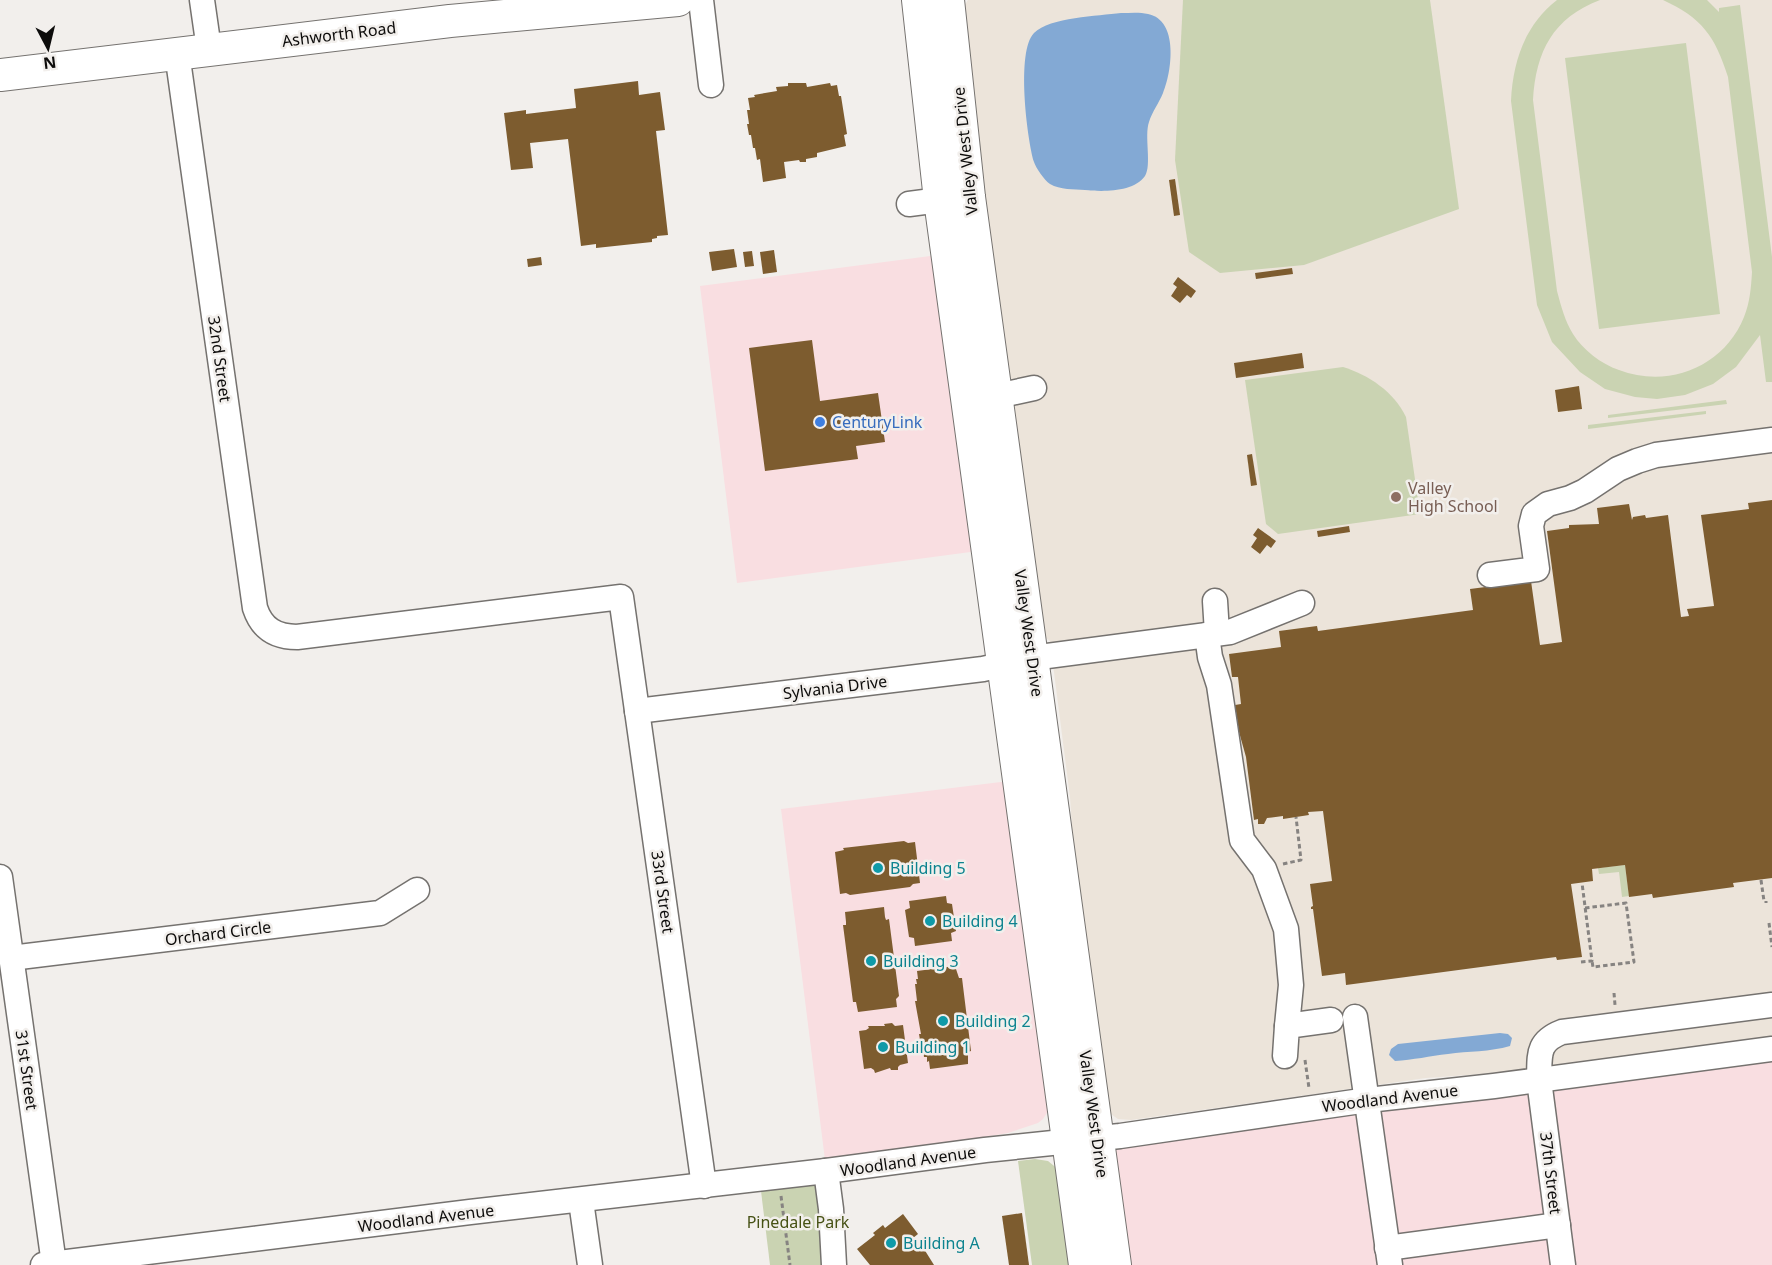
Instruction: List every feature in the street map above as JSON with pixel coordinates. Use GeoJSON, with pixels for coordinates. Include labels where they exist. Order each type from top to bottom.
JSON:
{"type":"FeatureCollection","features":[{"type":"Feature","properties":{"kind":"main road","name":"Ashworth Road"},"geometry":{"type":"LineString","coordinates":[[0,75],[450,21],[678,0]]}},
{"type":"Feature","properties":{"kind":"main road","name":"Valley West Drive"},"geometry":{"type":"LineString","coordinates":[[918,0],[955,198],[997,396],[1032,658],[1082,1140],[1085,1265]]}},
{"type":"Feature","properties":{"kind":"main road","name":"Valley West Drive"},"geometry":{"type":"LineString","coordinates":[[948,0],[955,198],[1002,666],[1082,1140],[1115,1265]]}},
{"type":"Feature","properties":{"kind":"street"},"geometry":{"type":"LineString","coordinates":[[202,0],[209,50]]}},
{"type":"Feature","properties":{"kind":"street"},"geometry":{"type":"LineString","coordinates":[[701,0],[711,85]]}},
{"type":"Feature","properties":{"kind":"street","name":"32nd Street"},"geometry":{"type":"LineString","coordinates":[[177,53],[255,608],[264,625],[272,633],[284,637],[297,637],[621,597]]}},
{"type":"Feature","properties":{"kind":"street"},"geometry":{"type":"LineString","coordinates":[[909,204],[955,198]]}},
{"type":"Feature","properties":{"kind":"street"},"geometry":{"type":"LineString","coordinates":[[997,396],[1034,388]]}},
{"type":"Feature","properties":{"kind":"street"},"geometry":{"type":"LineString","coordinates":[[1490,575],[1537,569],[1531,526],[1534,513],[1548,504],[1570,498],[1618,469],[1656,455],[1772,440]]}},
{"type":"Feature","properties":{"kind":"street","name":"33rd Street"},"geometry":{"type":"LineString","coordinates":[[621,597],[704,1186]]}},
{"type":"Feature","properties":{"kind":"street"},"geometry":{"type":"LineString","coordinates":[[1215,601],[1210,657],[1219,685],[1242,840],[1264,869],[1286,929],[1291,985],[1287,1026],[1295,1056]]}},
{"type":"Feature","properties":{"kind":"street","name":"Sylvania Drive"},"geometry":{"type":"LineString","coordinates":[[637,711],[1002,666],[1032,658],[1230,632],[1302,603]]}},
{"type":"Feature","properties":{"kind":"street","name":"31st Street"},"geometry":{"type":"LineString","coordinates":[[0,877],[11,958],[8,996],[49,1264]]}},
{"type":"Feature","properties":{"kind":"street","name":"Orchard Circle"},"geometry":{"type":"LineString","coordinates":[[11,958],[380,913],[417,890]]}},
{"type":"Feature","properties":{"kind":"street","name":"37th Street"},"geometry":{"type":"LineString","coordinates":[[1563,1265],[1539,1080],[1541,1050],[1544,1043],[1562,1032],[1772,1005]]}},
{"type":"Feature","properties":{"kind":"street"},"geometry":{"type":"LineString","coordinates":[[1287,1026],[1343,1019],[1368,1100],[1388,1257],[1558,1225]]}},
{"type":"Feature","properties":{"kind":"street","name":"Woodland Avenue"},"geometry":{"type":"LineString","coordinates":[[49,1264],[205,1255],[470,1212],[581,1201],[1082,1140],[1368,1100],[1772,1049]]}},
{"type":"Feature","properties":{"kind":"street"},"geometry":{"type":"LineString","coordinates":[[826,1171],[834,1265]]}},
{"type":"Feature","properties":{"kind":"street"},"geometry":{"type":"LineString","coordinates":[[581,1201],[590,1265]]}},
{"type":"Feature","properties":{"kind":"path"},"geometry":{"type":"LineString","coordinates":[[1281,865],[1301,860],[1296,817]]}},
{"type":"Feature","properties":{"kind":"path"},"geometry":{"type":"LineString","coordinates":[[1761,880],[1766,902]]}},
{"type":"Feature","properties":{"kind":"path"},"geometry":{"type":"LineString","coordinates":[[1582,883],[1585,908],[1593,968],[1634,962],[1626,903],[1585,908]]}},
{"type":"Feature","properties":{"kind":"path"},"geometry":{"type":"LineString","coordinates":[[1628,918],[1633,918]]}},
{"type":"Feature","properties":{"kind":"path"},"geometry":{"type":"LineString","coordinates":[[1769,923],[1772,947]]}},
{"type":"Feature","properties":{"kind":"path"},"geometry":{"type":"LineString","coordinates":[[1581,962],[1592,961]]}},
{"type":"Feature","properties":{"kind":"path"},"geometry":{"type":"LineString","coordinates":[[1610,965],[1611,972]]}},
{"type":"Feature","properties":{"kind":"path"},"geometry":{"type":"LineString","coordinates":[[1614,993],[1616,1012]]}},
{"type":"Feature","properties":{"kind":"path"},"geometry":{"type":"LineString","coordinates":[[1295,1056],[1310,1088]]}},
{"type":"Feature","properties":{"kind":"path"},"geometry":{"type":"LineString","coordinates":[[781,1196],[790,1265]]}},
{"type":"Feature","properties":{"kind":"shaded area","name":"Valley High School"},"geometry":{"type":"Polygon","coordinates":[[[968,0],[1772,0],[1772,1038],[1510,1072],[1426,1078],[1131,1120],[1118,1119],[1108,1112],[1079,931],[1070,797],[1050,641],[1042,635],[1003,367],[964,6],[968,0]]]}},
{"type":"Feature","properties":{"kind":"shaded area"},"geometry":{"type":"Polygon","coordinates":[[[938,255],[978,551],[737,583],[700,286],[938,255]]]}},
{"type":"Feature","properties":{"kind":"shaded area"},"geometry":{"type":"Polygon","coordinates":[[[1009,781],[1050,1108],[1038,1123],[1008,1133],[914,1149],[825,1160],[781,809],[1009,781]]]}},
{"type":"Feature","properties":{"kind":"shaded area"},"geometry":{"type":"Polygon","coordinates":[[[1772,1049],[1772,1265],[1115,1265],[1101,1161],[1120,1136],[1772,1049]]]}},
{"type":"Feature","properties":{"kind":"green space"},"geometry":{"type":"Polygon","coordinates":[[[1183,0],[1430,0],[1459,209],[1304,265],[1220,273],[1189,252],[1175,160],[1183,0]]]}},
{"type":"Feature","properties":{"kind":"green space"},"geometry":{"type":"Polygon","coordinates":[[[1557,0],[1600,0],[1570,16],[1550,38],[1538,66],[1535,82],[1533,100],[1557,291],[1570,329],[1587,351],[1619,370],[1656,377],[1675,375],[1692,369],[1709,361],[1723,349],[1735,334],[1744,317],[1751,289],[1752,272],[1728,77],[1718,50],[1705,30],[1688,14],[1663,0],[1707,0],[1719,12],[1719,8],[1740,5],[1772,257],[1772,382],[1766,382],[1760,335],[1736,367],[1713,384],[1685,395],[1657,399],[1635,397],[1605,389],[1580,372],[1552,342],[1537,305],[1511,101],[1518,58],[1523,45],[1537,21],[1557,0]]]}},
{"type":"Feature","properties":{"kind":"green space"},"geometry":{"type":"Polygon","coordinates":[[[1686,43],[1720,314],[1599,329],[1565,58],[1686,43]]]}},
{"type":"Feature","properties":{"kind":"green space"},"geometry":{"type":"Polygon","coordinates":[[[1343,367],[1371,380],[1388,392],[1406,417],[1420,514],[1278,534],[1266,524],[1245,380],[1343,367]]]}},
{"type":"Feature","properties":{"kind":"green space"},"geometry":{"type":"Polygon","coordinates":[[[1726,400],[1727,404],[1608,418],[1608,415],[1726,400]]]}},
{"type":"Feature","properties":{"kind":"green space"},"geometry":{"type":"Polygon","coordinates":[[[1706,411],[1706,414],[1588,429],[1588,425],[1706,411]]]}},
{"type":"Feature","properties":{"kind":"green space"},"geometry":{"type":"Polygon","coordinates":[[[1625,865],[1629,896],[1622,897],[1619,872],[1599,874],[1598,868],[1625,865]]]}},
{"type":"Feature","properties":{"kind":"green space"},"geometry":{"type":"Polygon","coordinates":[[[1035,1159],[1048,1161],[1059,1170],[1075,1265],[1032,1265],[1018,1161],[1035,1159]]]}},
{"type":"Feature","properties":{"kind":"green space","name":"Pinedale Park"},"geometry":{"type":"Polygon","coordinates":[[[828,1183],[834,1265],[770,1265],[761,1191],[828,1183]]]}},
{"type":"Feature","properties":{"kind":"water"},"geometry":{"type":"Polygon","coordinates":[[[1121,13],[1145,13],[1158,18],[1165,26],[1169,36],[1169,73],[1163,93],[1149,122],[1147,171],[1145,176],[1134,185],[1118,190],[1092,191],[1054,186],[1038,171],[1031,150],[1024,75],[1029,43],[1034,33],[1041,28],[1062,20],[1121,13]]]}},
{"type":"Feature","properties":{"kind":"water"},"geometry":{"type":"Polygon","coordinates":[[[1508,1034],[1512,1038],[1510,1046],[1395,1061],[1389,1055],[1391,1049],[1398,1044],[1508,1034]]]}},
{"type":"Feature","properties":{"kind":"building"},"geometry":{"type":"Polygon","coordinates":[[[638,81],[639,95],[660,92],[665,130],[656,131],[668,235],[657,236],[652,239],[652,242],[596,248],[596,244],[581,246],[568,139],[530,143],[533,168],[511,170],[504,113],[526,110],[526,114],[576,108],[574,89],[638,81]]]}},
{"type":"Feature","properties":{"kind":"building"},"geometry":{"type":"Polygon","coordinates":[[[788,83],[806,83],[807,87],[830,83],[831,86],[837,85],[847,134],[844,135],[846,146],[817,153],[817,157],[806,159],[806,162],[799,160],[784,162],[786,178],[763,182],[760,159],[757,160],[747,124],[749,124],[747,110],[750,110],[748,98],[777,91],[776,87],[788,86],[788,83]]]}},
{"type":"Feature","properties":{"kind":"building"},"geometry":{"type":"Polygon","coordinates":[[[1175,179],[1180,215],[1174,216],[1169,180],[1175,179]]]}},
{"type":"Feature","properties":{"kind":"building"},"geometry":{"type":"Polygon","coordinates":[[[734,249],[737,267],[712,271],[709,252],[734,249]]]}},
{"type":"Feature","properties":{"kind":"building"},"geometry":{"type":"Polygon","coordinates":[[[774,250],[777,272],[763,274],[760,252],[774,250]]]}},
{"type":"Feature","properties":{"kind":"building"},"geometry":{"type":"Polygon","coordinates":[[[752,251],[754,266],[745,267],[743,252],[752,251]]]}},
{"type":"Feature","properties":{"kind":"building"},"geometry":{"type":"Polygon","coordinates":[[[541,257],[542,265],[528,267],[527,259],[541,257]]]}},
{"type":"Feature","properties":{"kind":"building"},"geometry":{"type":"Polygon","coordinates":[[[1292,268],[1293,274],[1256,279],[1255,273],[1292,268]]]}},
{"type":"Feature","properties":{"kind":"building"},"geometry":{"type":"Polygon","coordinates":[[[1178,277],[1196,291],[1191,298],[1187,295],[1180,303],[1171,296],[1177,287],[1173,284],[1178,277]]]}},
{"type":"Feature","properties":{"kind":"building","name":"CenturyLink"},"geometry":{"type":"Polygon","coordinates":[[[812,340],[820,401],[878,393],[885,442],[856,446],[858,459],[765,471],[749,348],[812,340]]]}},
{"type":"Feature","properties":{"kind":"building"},"geometry":{"type":"Polygon","coordinates":[[[1302,353],[1304,368],[1236,378],[1234,363],[1302,353]]]}},
{"type":"Feature","properties":{"kind":"building"},"geometry":{"type":"Polygon","coordinates":[[[1579,386],[1582,409],[1558,412],[1555,390],[1579,386]]]}},
{"type":"Feature","properties":{"kind":"building"},"geometry":{"type":"Polygon","coordinates":[[[1252,454],[1257,485],[1251,486],[1247,455],[1252,454]]]}},
{"type":"Feature","properties":{"kind":"building"},"geometry":{"type":"Polygon","coordinates":[[[1772,500],[1772,878],[1733,883],[1734,887],[1653,898],[1652,894],[1629,897],[1625,865],[1592,869],[1593,881],[1571,884],[1582,957],[1557,960],[1556,957],[1346,985],[1345,973],[1322,976],[1313,909],[1311,909],[1313,906],[1310,884],[1332,881],[1323,811],[1308,812],[1309,815],[1283,819],[1283,816],[1267,818],[1264,824],[1258,824],[1258,819],[1254,820],[1246,757],[1235,705],[1241,704],[1238,677],[1232,677],[1229,654],[1281,647],[1279,631],[1317,626],[1318,631],[1473,610],[1470,589],[1531,581],[1540,645],[1562,642],[1547,531],[1569,528],[1569,525],[1599,524],[1597,508],[1629,504],[1632,520],[1633,517],[1645,515],[1646,518],[1668,515],[1681,617],[1689,616],[1687,609],[1714,606],[1701,515],[1749,509],[1748,503],[1772,500]]]}},
{"type":"Feature","properties":{"kind":"building"},"geometry":{"type":"Polygon","coordinates":[[[1349,526],[1350,532],[1318,537],[1317,531],[1349,526]]]}},
{"type":"Feature","properties":{"kind":"building"},"geometry":{"type":"Polygon","coordinates":[[[1258,528],[1276,541],[1271,548],[1267,545],[1260,554],[1251,547],[1257,538],[1253,535],[1258,528]]]}},
{"type":"Feature","properties":{"kind":"building","name":"Building 5"},"geometry":{"type":"Polygon","coordinates":[[[904,841],[915,842],[920,883],[910,887],[850,895],[840,894],[835,852],[844,850],[843,848],[904,841]]]}},
{"type":"Feature","properties":{"kind":"building","name":"Building 4"},"geometry":{"type":"Polygon","coordinates":[[[946,896],[947,903],[952,904],[956,931],[951,933],[952,941],[915,946],[914,938],[909,937],[905,910],[910,908],[909,901],[946,896]]]}},
{"type":"Feature","properties":{"kind":"building","name":"Building 3"},"geometry":{"type":"Polygon","coordinates":[[[884,907],[886,920],[889,919],[899,996],[896,999],[897,1007],[858,1012],[856,1002],[853,1002],[843,925],[846,925],[845,912],[884,907]]]}},
{"type":"Feature","properties":{"kind":"building","name":"Building 2"},"geometry":{"type":"Polygon","coordinates":[[[955,966],[959,978],[962,978],[971,1051],[968,1052],[968,1064],[930,1069],[927,1057],[924,1057],[919,1034],[921,1034],[915,1001],[917,1001],[915,984],[918,979],[917,971],[955,966]]]}},
{"type":"Feature","properties":{"kind":"building","name":"Building 1"},"geometry":{"type":"Polygon","coordinates":[[[892,1023],[895,1026],[903,1025],[908,1063],[900,1065],[898,1070],[890,1068],[875,1073],[871,1068],[864,1069],[859,1031],[866,1030],[868,1026],[885,1026],[884,1024],[892,1023]]]}},
{"type":"Feature","properties":{"kind":"building"},"geometry":{"type":"Polygon","coordinates":[[[1022,1213],[1029,1265],[1009,1265],[1002,1216],[1022,1213]]]}},
{"type":"Feature","properties":{"kind":"building","name":"Building A"},"geometry":{"type":"Polygon","coordinates":[[[903,1214],[918,1234],[913,1238],[922,1250],[924,1249],[934,1265],[870,1265],[857,1249],[875,1235],[873,1233],[883,1225],[885,1228],[903,1214]]]}},
{"type":"Feature","properties":{"kind":"place","name":"CenturyLink"},"geometry":{"type":"Point","coordinates":[820,422]}},
{"type":"Feature","properties":{"kind":"place","name":"Valley High School"},"geometry":{"type":"Point","coordinates":[1396,497]}},
{"type":"Feature","properties":{"kind":"place","name":"Building 5"},"geometry":{"type":"Point","coordinates":[878,868]}},
{"type":"Feature","properties":{"kind":"place","name":"Building 4"},"geometry":{"type":"Point","coordinates":[930,921]}},
{"type":"Feature","properties":{"kind":"place","name":"Building 3"},"geometry":{"type":"Point","coordinates":[871,961]}},
{"type":"Feature","properties":{"kind":"place","name":"Building 2"},"geometry":{"type":"Point","coordinates":[943,1021]}},
{"type":"Feature","properties":{"kind":"place","name":"Building 1"},"geometry":{"type":"Point","coordinates":[883,1047]}},
{"type":"Feature","properties":{"kind":"place","name":"Building A"},"geometry":{"type":"Point","coordinates":[891,1243]}}]}
